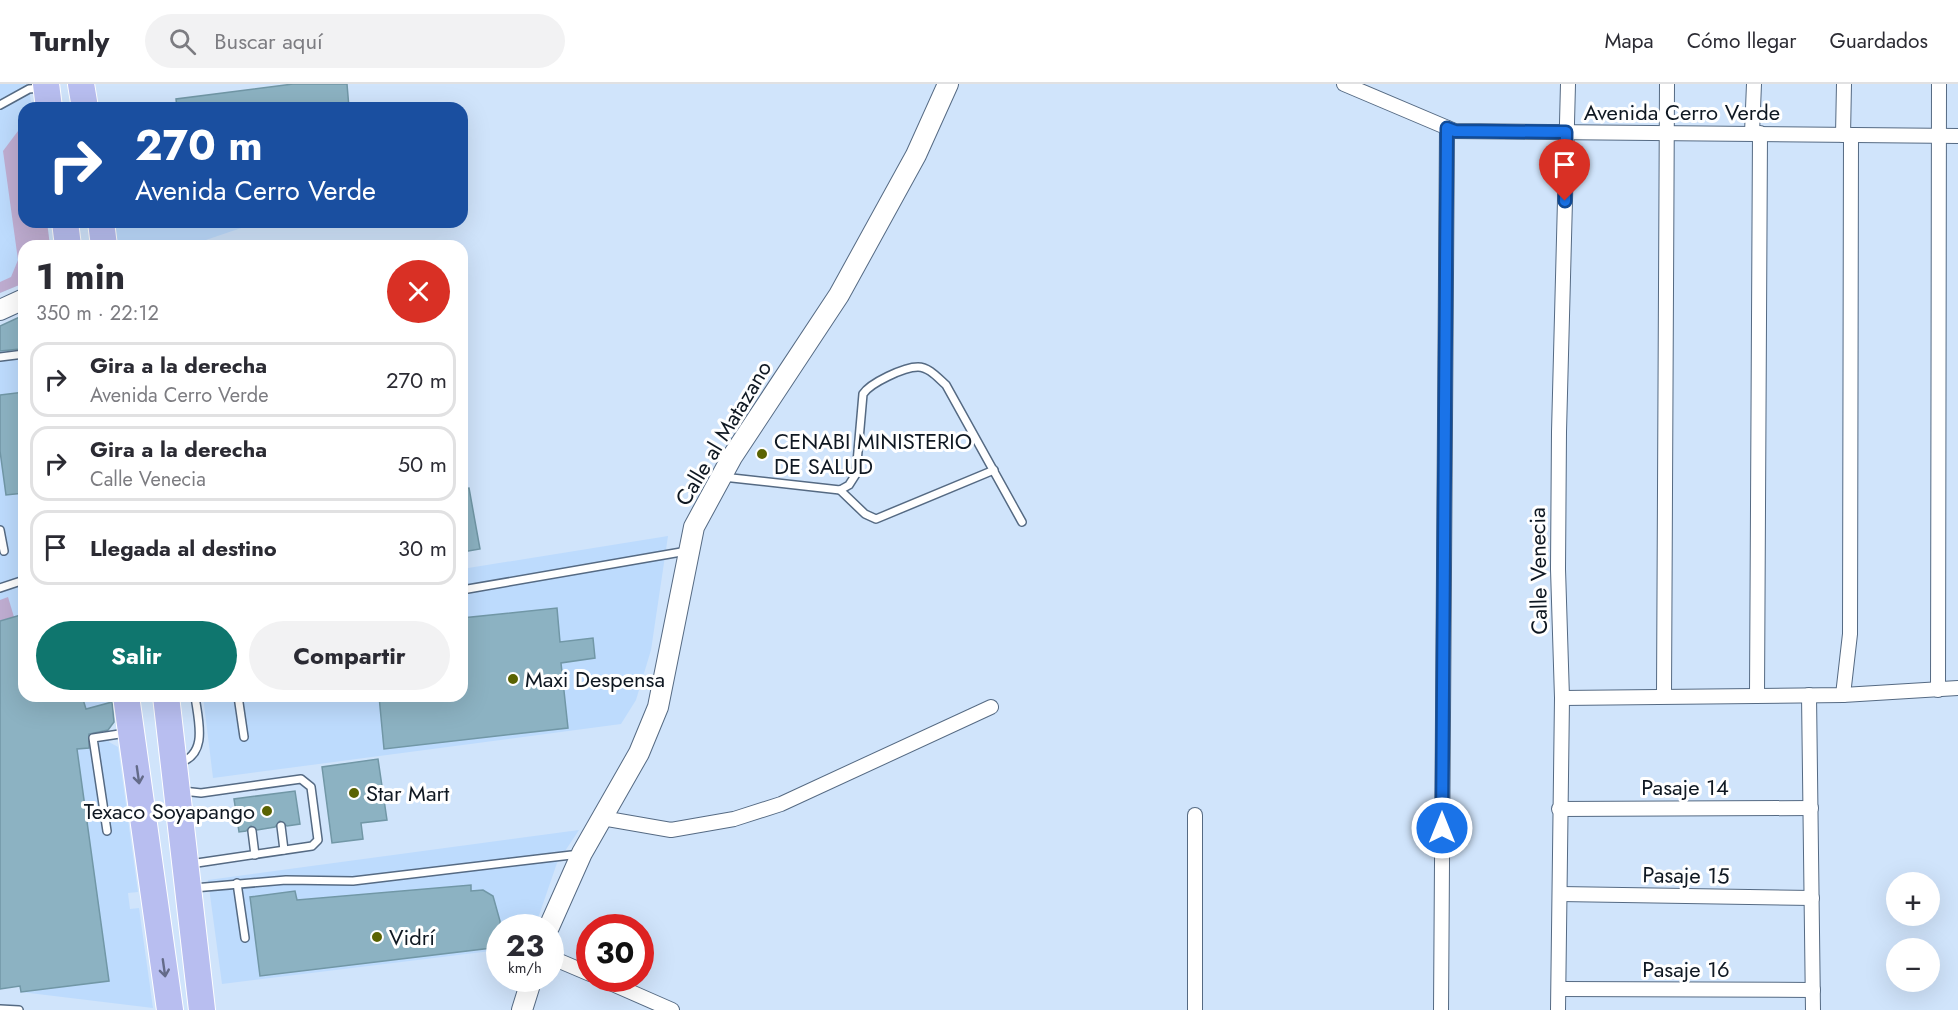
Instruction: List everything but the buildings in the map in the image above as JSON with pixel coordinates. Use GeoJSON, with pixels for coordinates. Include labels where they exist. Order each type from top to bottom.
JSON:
{"type":"FeatureCollection","features":[{"type":"Feature","properties":{"kind":"highway"},"geometry":{"type":"LineString","coordinates":[[81,84],[84,102]]}},
{"type":"Feature","properties":{"kind":"highway"},"geometry":{"type":"LineString","coordinates":[[127,702],[170,1010]]}},
{"type":"Feature","properties":{"kind":"highway"},"geometry":{"type":"LineString","coordinates":[[167,702],[202,1010]]}},
{"type":"Feature","properties":{"kind":"highway"},"geometry":{"type":"LineString","coordinates":[[195,956],[209,1010]]}},
{"type":"Feature","properties":{"kind":"street","name":"Calle al Matazano"},"geometry":{"type":"LineString","coordinates":[[555,914],[582,853],[639,753],[658,707],[694,526],[720,476],[839,295],[916,155],[948,84]]}},
{"type":"Feature","properties":{"kind":"street","name":"Avenida Cerro Verde"},"geometry":{"type":"LineString","coordinates":[[1344,84],[1455,131],[1958,136]]}},
{"type":"Feature","properties":{"kind":"street","name":"Calle Venecia"},"geometry":{"type":"LineString","coordinates":[[1558,1010],[1562,698],[1559,478],[1568,84]]}},
{"type":"Feature","properties":{"kind":"street"},"geometry":{"type":"LineString","coordinates":[[1664,695],[1667,84]]}},
{"type":"Feature","properties":{"kind":"street"},"geometry":{"type":"LineString","coordinates":[[1754,84],[1757,695]]}},
{"type":"Feature","properties":{"kind":"street"},"geometry":{"type":"LineString","coordinates":[[1843,695],[1850,634],[1847,135],[1844,84]]}},
{"type":"Feature","properties":{"kind":"street"},"geometry":{"type":"LineString","coordinates":[[1938,690],[1940,84]]}},
{"type":"Feature","properties":{"kind":"street"},"geometry":{"type":"LineString","coordinates":[[1441,1010],[1447,128]]}},
{"type":"Feature","properties":{"kind":"street"},"geometry":{"type":"LineString","coordinates":[[0,310],[18,302]]}},
{"type":"Feature","properties":{"kind":"street"},"geometry":{"type":"LineString","coordinates":[[1562,698],[1664,695],[1843,695],[1958,688]]}},
{"type":"Feature","properties":{"kind":"street"},"geometry":{"type":"LineString","coordinates":[[1809,695],[1813,1010]]}},
{"type":"Feature","properties":{"kind":"street"},"geometry":{"type":"LineString","coordinates":[[602,818],[672,830],[734,819],[781,804],[991,707]]}},
{"type":"Feature","properties":{"kind":"street","name":"Pasaje 14"},"geometry":{"type":"LineString","coordinates":[[1559,809],[1811,808]]}},
{"type":"Feature","properties":{"kind":"street"},"geometry":{"type":"LineString","coordinates":[[1195,815],[1195,1010]]}},
{"type":"Feature","properties":{"kind":"street","name":"Pasaje 15"},"geometry":{"type":"LineString","coordinates":[[1560,894],[1812,898]]}},
{"type":"Feature","properties":{"kind":"street","name":"Pasaje 16"},"geometry":{"type":"LineString","coordinates":[[1559,989],[1813,990]]}},
{"type":"Feature","properties":{"kind":"street"},"geometry":{"type":"LineString","coordinates":[[522,1010],[528,992]]}},
{"type":"Feature","properties":{"kind":"street"},"geometry":{"type":"LineString","coordinates":[[631,992],[672,1010]]}},
{"type":"Feature","properties":{"kind":"lane"},"geometry":{"type":"LineString","coordinates":[[0,105],[29,89],[47,93]]}},
{"type":"Feature","properties":{"kind":"lane"},"geometry":{"type":"LineString","coordinates":[[0,357],[18,355]]}},
{"type":"Feature","properties":{"kind":"lane"},"geometry":{"type":"LineString","coordinates":[[720,476],[840,490],[849,485],[856,474],[863,394],[877,381],[918,367],[931,371],[946,384],[1022,522]]}},
{"type":"Feature","properties":{"kind":"lane"},"geometry":{"type":"LineString","coordinates":[[840,490],[865,514],[876,519],[994,470]]}},
{"type":"Feature","properties":{"kind":"lane"},"geometry":{"type":"LineString","coordinates":[[0,530],[4,551]]}},
{"type":"Feature","properties":{"kind":"lane"},"geometry":{"type":"LineString","coordinates":[[468,589],[690,550]]}},
{"type":"Feature","properties":{"kind":"lane"},"geometry":{"type":"LineString","coordinates":[[0,588],[18,582]]}},
{"type":"Feature","properties":{"kind":"lane"},"geometry":{"type":"LineString","coordinates":[[195,702],[199,745],[194,755],[185,761],[175,775],[184,792],[192,794],[301,779],[311,787],[318,840],[312,846],[197,863],[187,888],[286,880],[353,880],[582,853]]}},
{"type":"Feature","properties":{"kind":"lane"},"geometry":{"type":"LineString","coordinates":[[239,702],[244,737]]}},
{"type":"Feature","properties":{"kind":"lane"},"geometry":{"type":"LineString","coordinates":[[107,831],[93,738],[132,732]]}},
{"type":"Feature","properties":{"kind":"lane"},"geometry":{"type":"LineString","coordinates":[[275,783],[276,793]]}},
{"type":"Feature","properties":{"kind":"lane"},"geometry":{"type":"LineString","coordinates":[[245,787],[247,797]]}},
{"type":"Feature","properties":{"kind":"lane"},"geometry":{"type":"LineString","coordinates":[[281,826],[284,850]]}},
{"type":"Feature","properties":{"kind":"lane"},"geometry":{"type":"LineString","coordinates":[[252,831],[255,855]]}},
{"type":"Feature","properties":{"kind":"lane"},"geometry":{"type":"LineString","coordinates":[[237,883],[245,938]]}},
{"type":"Feature","properties":{"kind":"lane"},"geometry":{"type":"LineString","coordinates":[[0,1009],[19,1010]]}},
{"type":"Feature","properties":{"kind":"shaded area"},"geometry":{"type":"Polygon","coordinates":[[[0,84],[28,84],[31,102],[18,102],[18,228],[48,228],[49,240],[18,240],[18,286],[0,293],[0,84]]]}},
{"type":"Feature","properties":{"kind":"shaded area"},"geometry":{"type":"Polygon","coordinates":[[[18,131],[18,228],[48,228],[49,240],[18,240],[18,260],[3,151],[18,131]]]}},
{"type":"Feature","properties":{"kind":"shaded area"},"geometry":{"type":"Polygon","coordinates":[[[110,228],[241,228],[206,240],[112,240],[110,228]]]}},
{"type":"Feature","properties":{"kind":"shaded area"},"geometry":{"type":"Polygon","coordinates":[[[18,260],[18,286],[0,293],[0,282],[11,277],[18,260]]]}},
{"type":"Feature","properties":{"kind":"shaded area"},"geometry":{"type":"Polygon","coordinates":[[[18,318],[18,702],[112,702],[114,722],[108,728],[109,742],[118,747],[138,892],[128,893],[130,909],[139,908],[153,1008],[21,992],[19,986],[0,989],[0,326],[18,318]]]}},
{"type":"Feature","properties":{"kind":"shaded area"},"geometry":{"type":"Polygon","coordinates":[[[668,536],[651,650],[636,700],[621,724],[213,778],[204,702],[468,702],[468,568],[668,536]]]}},
{"type":"Feature","properties":{"kind":"shaded area"},"geometry":{"type":"Polygon","coordinates":[[[8,597],[14,617],[0,621],[0,600],[8,597]]]}},
{"type":"Feature","properties":{"kind":"shaded area"},"geometry":{"type":"Polygon","coordinates":[[[579,830],[557,863],[539,914],[486,914],[486,952],[222,984],[208,880],[579,830]]]}},
{"type":"Feature","properties":{"kind":"place","name":"CENABI MINISTERIO DE SALUD"},"geometry":{"type":"Point","coordinates":[762,454]}},
{"type":"Feature","properties":{"kind":"place","name":"Maxi Despensa"},"geometry":{"type":"Point","coordinates":[513,679]}},
{"type":"Feature","properties":{"kind":"place","name":"Star Mart"},"geometry":{"type":"Point","coordinates":[354,793]}},
{"type":"Feature","properties":{"kind":"place","name":"Texaco Soyapango"},"geometry":{"type":"Point","coordinates":[267,811]}},
{"type":"Feature","properties":{"kind":"place","name":"Vidrí"},"geometry":{"type":"Point","coordinates":[377,937]}},
{"type":"Feature","properties":{"kind":"route"},"geometry":{"type":"LineString","coordinates":[[1442,828],[1447,128],[1455,131],[1566,132],[1565,201]]}}]}
